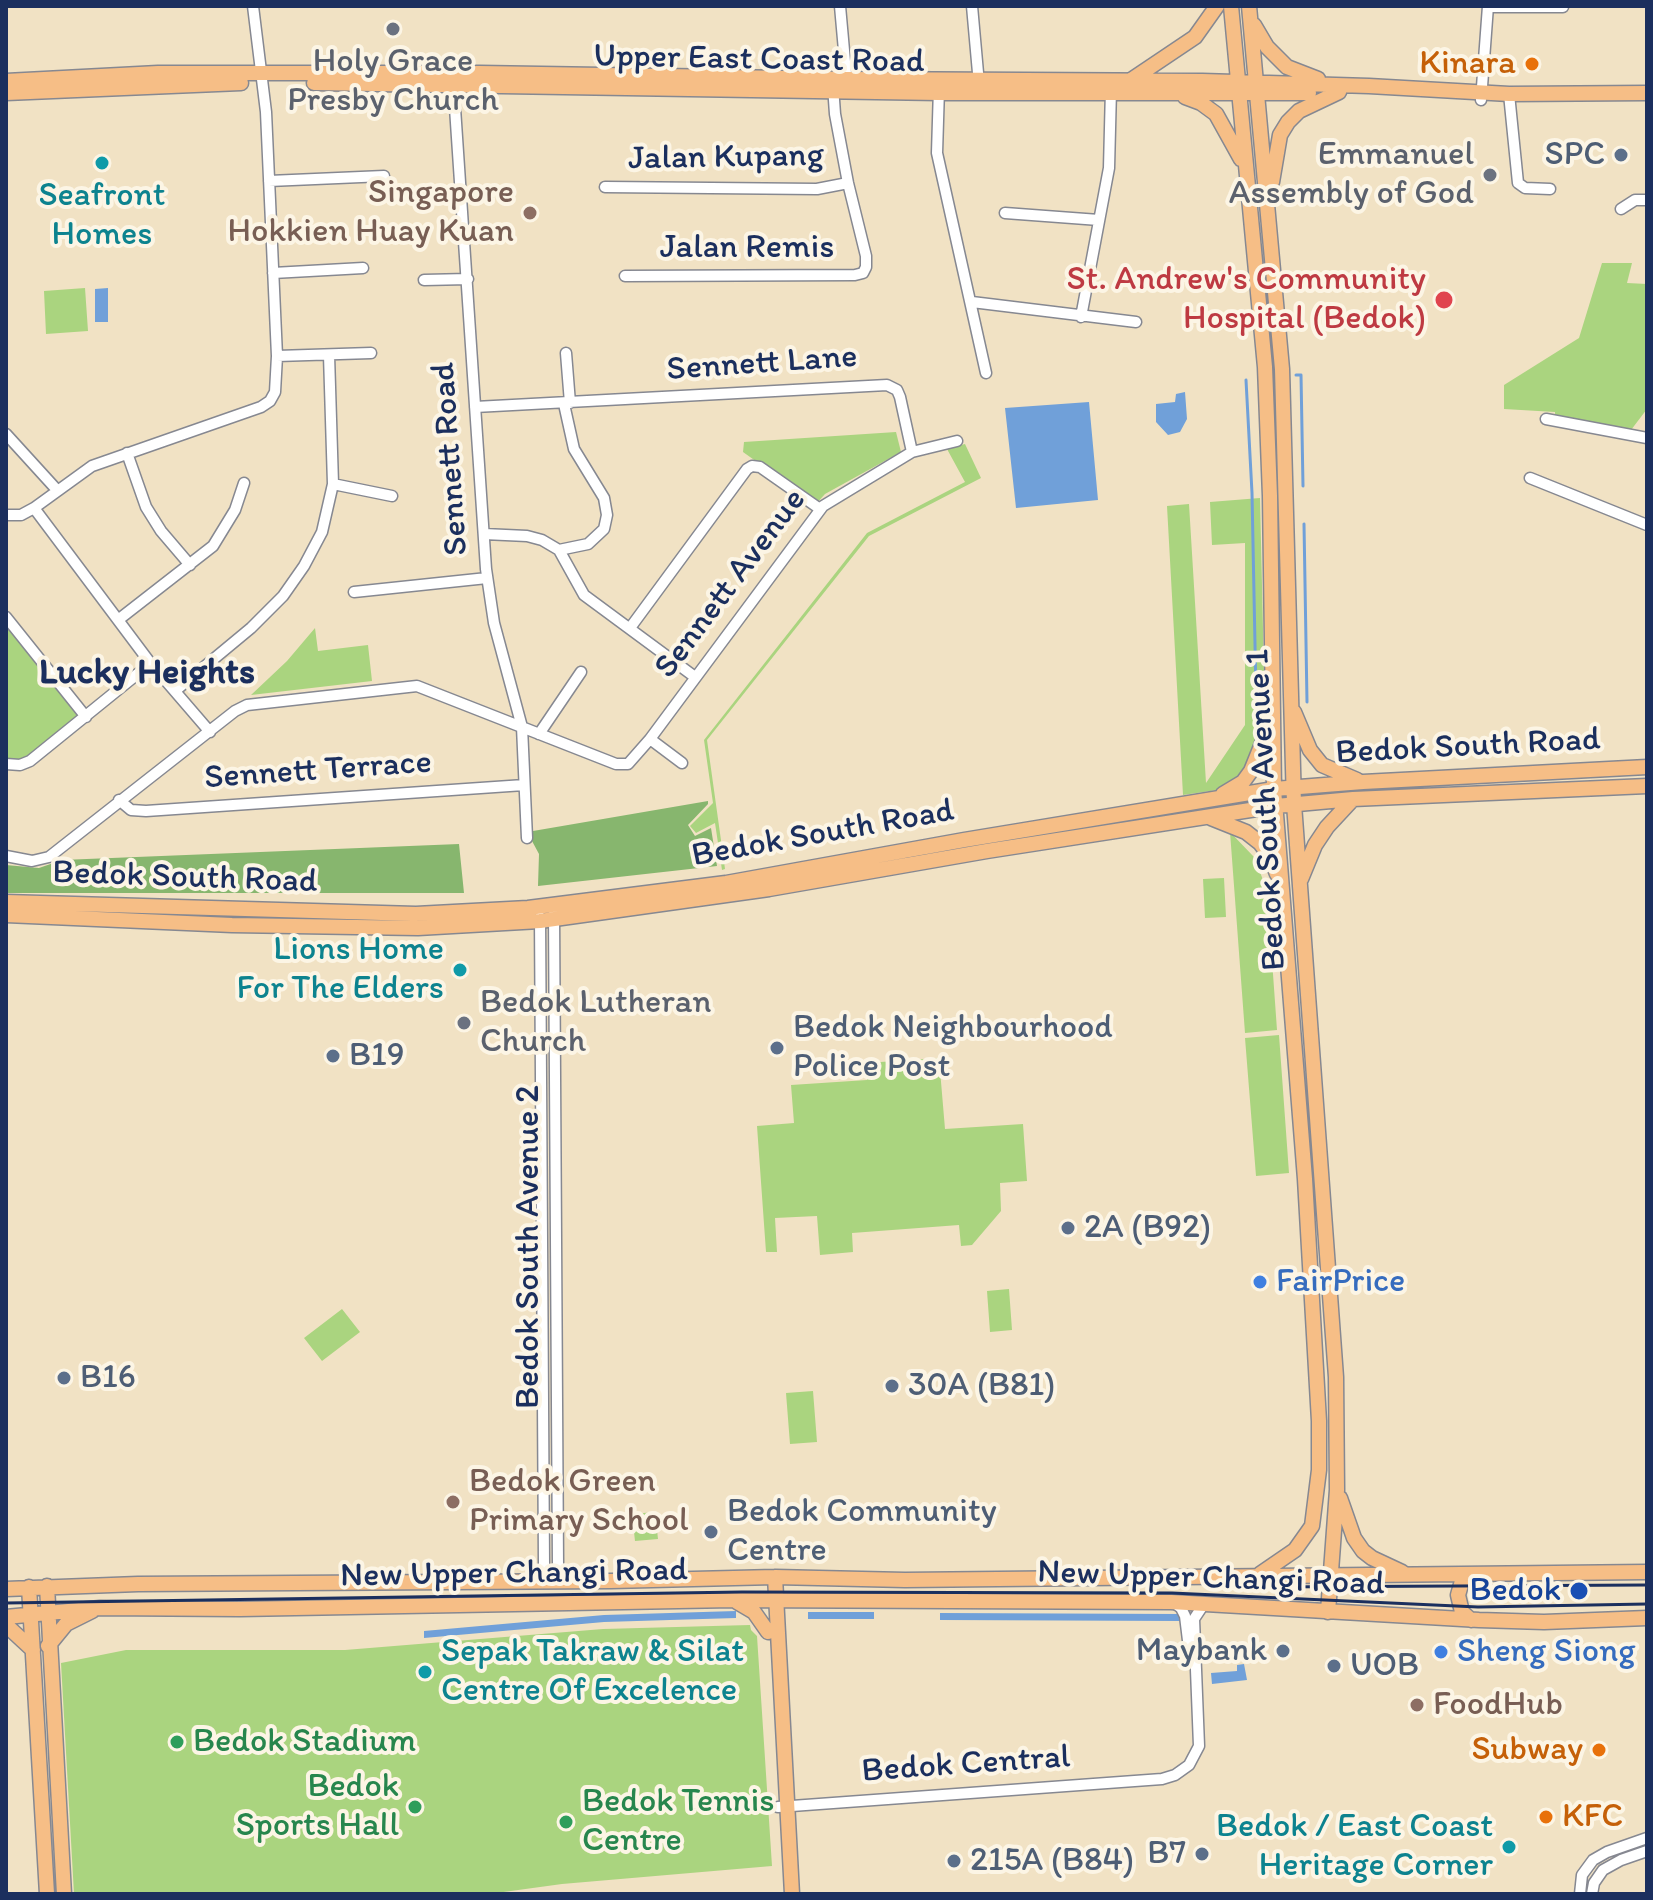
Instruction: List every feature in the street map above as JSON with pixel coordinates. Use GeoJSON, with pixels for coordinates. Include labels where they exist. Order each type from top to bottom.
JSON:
{"type":"FeatureCollection","features":[{"type":"Feature","properties":{"kind":"main road"},"geometry":{"type":"LineString","coordinates":[[1131,80],[1195,37],[1217,6]]}},
{"type":"Feature","properties":{"kind":"main road","name":"Bedok South Avenue 1"},"geometry":{"type":"LineString","coordinates":[[1231,6],[1265,367],[1274,789],[1315,1330],[1319,1470],[1312,1526],[1295,1550],[1259,1575]]}},
{"type":"Feature","properties":{"kind":"main road"},"geometry":{"type":"LineString","coordinates":[[1249,12],[1267,47],[1287,67],[1326,82],[1369,86]]}},
{"type":"Feature","properties":{"kind":"main road","name":"Bedok South Avenue 1"},"geometry":{"type":"LineString","coordinates":[[1249,12],[1282,369],[1293,787],[1333,1329],[1337,1490],[1328,1612]]}},
{"type":"Feature","properties":{"kind":"main road","name":"Upper East Coast Road"},"geometry":{"type":"LineString","coordinates":[[6,81],[158,73],[262,78],[1111,87],[1176,94],[1369,86],[1408,92]]}},
{"type":"Feature","properties":{"kind":"main road","name":"Upper East Coast Road"},"geometry":{"type":"LineString","coordinates":[[6,93],[262,78]]}},
{"type":"Feature","properties":{"kind":"main road","name":"Upper East Coast Road"},"geometry":{"type":"LineString","coordinates":[[1111,87],[1131,80],[1239,89]]}},
{"type":"Feature","properties":{"kind":"main road","name":"Upper East Coast Road"},"geometry":{"type":"LineString","coordinates":[[1257,89],[1647,100]]}},
{"type":"Feature","properties":{"kind":"main road"},"geometry":{"type":"LineString","coordinates":[[1269,235],[1273,169],[1280,135],[1299,111],[1339,92]]}},
{"type":"Feature","properties":{"kind":"main road","name":"Upper East Coast Road"},"geometry":{"type":"LineString","coordinates":[[1510,98],[1647,93]]}},
{"type":"Feature","properties":{"kind":"main road"},"geometry":{"type":"LineString","coordinates":[[1176,94],[1201,103],[1216,114],[1246,171]]}},
{"type":"Feature","properties":{"kind":"main road"},"geometry":{"type":"LineString","coordinates":[[1290,704],[1310,750],[1322,765],[1363,782]]}},
{"type":"Feature","properties":{"kind":"main road"},"geometry":{"type":"LineString","coordinates":[[1218,797],[1243,782],[1251,771],[1273,716]]}},
{"type":"Feature","properties":{"kind":"main road","name":"Bedok South Road"},"geometry":{"type":"LineString","coordinates":[[691,894],[1274,789],[1647,767]]}},
{"type":"Feature","properties":{"kind":"main road","name":"Bedok South Road"},"geometry":{"type":"LineString","coordinates":[[6,915],[232,925],[393,927],[547,913],[691,894],[1276,806],[1353,799],[1647,786]]}},
{"type":"Feature","properties":{"kind":"main road"},"geometry":{"type":"LineString","coordinates":[[1299,883],[1315,845],[1353,799]]}},
{"type":"Feature","properties":{"kind":"main road"},"geometry":{"type":"LineString","coordinates":[[1207,816],[1237,827],[1260,843],[1270,856],[1283,889]]}},
{"type":"Feature","properties":{"kind":"main road","name":"Bedok South Road"},"geometry":{"type":"LineString","coordinates":[[6,902],[416,914],[547,913]]}},
{"type":"Feature","properties":{"kind":"main road"},"geometry":{"type":"LineString","coordinates":[[1337,1490],[1354,1538],[1363,1551],[1392,1569],[1417,1576]]}},
{"type":"Feature","properties":{"kind":"main road","name":"New Upper Changi Road"},"geometry":{"type":"LineString","coordinates":[[6,1589],[770,1577],[905,1580],[1647,1572]]}},
{"type":"Feature","properties":{"kind":"main road"},"geometry":{"type":"LineString","coordinates":[[1468,1575],[1462,1581],[1458,1595],[1462,1612],[1471,1620]]}},
{"type":"Feature","properties":{"kind":"main road"},"geometry":{"type":"LineString","coordinates":[[770,1577],[782,1807],[783,1894]]}},
{"type":"Feature","properties":{"kind":"main road"},"geometry":{"type":"LineString","coordinates":[[47,1586],[64,1894]]}},
{"type":"Feature","properties":{"kind":"main road"},"geometry":{"type":"LineString","coordinates":[[29,1587],[47,1894]]}},
{"type":"Feature","properties":{"kind":"main road"},"geometry":{"type":"LineString","coordinates":[[733,1600],[754,1612],[772,1632]]}},
{"type":"Feature","properties":{"kind":"main road","name":"New Upper Changi Road"},"geometry":{"type":"LineString","coordinates":[[6,1617],[100,1608],[240,1609],[770,1600],[1171,1602],[1471,1620],[1544,1622],[1647,1618]]}},
{"type":"Feature","properties":{"kind":"main road"},"geometry":{"type":"LineString","coordinates":[[772,1632],[791,1613],[812,1602]]}},
{"type":"Feature","properties":{"kind":"main road"},"geometry":{"type":"LineString","coordinates":[[48,1646],[66,1624],[100,1608]]}},
{"type":"Feature","properties":{"kind":"main road"},"geometry":{"type":"LineString","coordinates":[[6,1625],[33,1650]]}},
{"type":"Feature","properties":{"kind":"main road"},"geometry":{"type":"LineString","coordinates":[[782,1807],[792,1894]]}},
{"type":"Feature","properties":{"kind":"street"},"geometry":{"type":"LineString","coordinates":[[6,515],[21,515],[34,508],[87,468],[261,407],[270,401],[275,392],[277,356],[269,181],[262,78],[253,6]]}},
{"type":"Feature","properties":{"kind":"street","name":"Jalan Remis"},"geometry":{"type":"LineString","coordinates":[[625,276],[859,275],[865,271],[866,256],[848,183],[840,86],[840,6]]}},
{"type":"Feature","properties":{"kind":"street"},"geometry":{"type":"LineString","coordinates":[[972,6],[979,87]]}},
{"type":"Feature","properties":{"kind":"street"},"geometry":{"type":"LineString","coordinates":[[1481,97],[1488,7],[1563,7]]}},
{"type":"Feature","properties":{"kind":"street","name":"Sennett Road"},"geometry":{"type":"LineString","coordinates":[[453,78],[487,578],[494,623],[522,727],[527,838]]}},
{"type":"Feature","properties":{"kind":"street"},"geometry":{"type":"LineString","coordinates":[[939,87],[937,153],[986,373]]}},
{"type":"Feature","properties":{"kind":"street"},"geometry":{"type":"LineString","coordinates":[[1081,317],[1109,168],[1111,87]]}},
{"type":"Feature","properties":{"kind":"street"},"geometry":{"type":"LineString","coordinates":[[1510,98],[1518,183],[1525,188],[1550,189]]}},
{"type":"Feature","properties":{"kind":"street"},"geometry":{"type":"LineString","coordinates":[[269,181],[384,176]]}},
{"type":"Feature","properties":{"kind":"street","name":"Jalan Kupang"},"geometry":{"type":"LineString","coordinates":[[605,187],[817,189],[848,183]]}},
{"type":"Feature","properties":{"kind":"street"},"geometry":{"type":"LineString","coordinates":[[1621,209],[1635,200],[1647,200]]}},
{"type":"Feature","properties":{"kind":"street"},"geometry":{"type":"LineString","coordinates":[[1005,213],[1099,220]]}},
{"type":"Feature","properties":{"kind":"street"},"geometry":{"type":"LineString","coordinates":[[273,273],[363,268]]}},
{"type":"Feature","properties":{"kind":"street"},"geometry":{"type":"LineString","coordinates":[[424,280],[468,279]]}},
{"type":"Feature","properties":{"kind":"street"},"geometry":{"type":"LineString","coordinates":[[972,302],[1136,322]]}},
{"type":"Feature","properties":{"kind":"street"},"geometry":{"type":"LineString","coordinates":[[277,356],[371,353]]}},
{"type":"Feature","properties":{"kind":"street"},"geometry":{"type":"LineString","coordinates":[[559,550],[588,544],[597,538],[604,529],[607,515],[604,498],[574,449],[567,404],[566,353]]}},
{"type":"Feature","properties":{"kind":"street"},"geometry":{"type":"LineString","coordinates":[[175,691],[251,628],[283,596],[322,532],[333,484],[329,355]]}},
{"type":"Feature","properties":{"kind":"street","name":"Sennett Lane"},"geometry":{"type":"LineString","coordinates":[[475,407],[887,385],[897,390],[900,397],[912,452]]}},
{"type":"Feature","properties":{"kind":"street"},"geometry":{"type":"LineString","coordinates":[[1546,419],[1647,438]]}},
{"type":"Feature","properties":{"kind":"street"},"geometry":{"type":"LineString","coordinates":[[6,434],[57,490]]}},
{"type":"Feature","properties":{"kind":"street","name":"Sennett Avenue"},"geometry":{"type":"LineString","coordinates":[[6,856],[32,861],[49,857],[119,800],[247,705],[417,686],[622,765],[632,761],[820,509],[833,498],[912,452],[957,441]]}},
{"type":"Feature","properties":{"kind":"street"},"geometry":{"type":"LineString","coordinates":[[127,453],[146,507],[161,531],[190,565]]}},
{"type":"Feature","properties":{"kind":"street"},"geometry":{"type":"LineString","coordinates":[[630,628],[747,469],[760,467],[820,509]]}},
{"type":"Feature","properties":{"kind":"street"},"geometry":{"type":"LineString","coordinates":[[1530,478],[1647,525]]}},
{"type":"Feature","properties":{"kind":"street"},"geometry":{"type":"LineString","coordinates":[[118,620],[213,546],[235,510],[244,483]]}},
{"type":"Feature","properties":{"kind":"street"},"geometry":{"type":"LineString","coordinates":[[333,484],[392,496]]}},
{"type":"Feature","properties":{"kind":"street"},"geometry":{"type":"LineString","coordinates":[[34,508],[151,663],[210,732]]}},
{"type":"Feature","properties":{"kind":"street"},"geometry":{"type":"LineString","coordinates":[[484,534],[527,536],[559,550],[584,595],[695,677]]}},
{"type":"Feature","properties":{"kind":"street"},"geometry":{"type":"LineString","coordinates":[[354,592],[487,578]]}},
{"type":"Feature","properties":{"kind":"street"},"geometry":{"type":"LineString","coordinates":[[6,617],[86,717]]}},
{"type":"Feature","properties":{"kind":"street"},"geometry":{"type":"LineString","coordinates":[[6,764],[27,763],[151,663]]}},
{"type":"Feature","properties":{"kind":"street"},"geometry":{"type":"LineString","coordinates":[[539,734],[581,672]]}},
{"type":"Feature","properties":{"kind":"street"},"geometry":{"type":"LineString","coordinates":[[650,739],[682,763]]}},
{"type":"Feature","properties":{"kind":"street","name":"Sennett Terrace"},"geometry":{"type":"LineString","coordinates":[[119,800],[131,810],[146,811],[524,785]]}},
{"type":"Feature","properties":{"kind":"street","name":"Bedok South Avenue 2"},"geometry":{"type":"LineString","coordinates":[[530,1581],[541,1573],[544,1564],[547,913]]}},
{"type":"Feature","properties":{"kind":"street","name":"Bedok South Avenue 2"},"geometry":{"type":"LineString","coordinates":[[547,913],[558,1565],[561,1573],[572,1581]]}},
{"type":"Feature","properties":{"kind":"street","name":"Bedok Central"},"geometry":{"type":"LineString","coordinates":[[1158,1778],[1183,1767],[1193,1755],[1197,1742],[1185,1616],[1171,1602]]}},
{"type":"Feature","properties":{"kind":"street","name":"Bedok Central"},"geometry":{"type":"LineString","coordinates":[[782,1807],[1169,1777],[1189,1765],[1199,1748],[1194,1619],[1204,1604]]}},
{"type":"Feature","properties":{"kind":"street"},"geometry":{"type":"LineString","coordinates":[[1580,1894],[1582,1875],[1593,1860],[1601,1854],[1647,1838]]}},
{"type":"Feature","properties":{"kind":"street"},"geometry":{"type":"LineString","coordinates":[[1592,1894],[1596,1878],[1605,1868],[1647,1851]]}},
{"type":"Feature","properties":{"kind":"green space"},"geometry":{"type":"Polygon","coordinates":[[[1602,263],[1632,263],[1627,283],[1647,284],[1647,409],[1631,430],[1555,416],[1555,412],[1504,409],[1504,385],[1579,338],[1602,263]]]}},
{"type":"Feature","properties":{"kind":"green space"},"geometry":{"type":"Polygon","coordinates":[[[85,288],[88,331],[46,334],[44,291],[85,288]]]}},
{"type":"Feature","properties":{"kind":"green space"},"geometry":{"type":"Polygon","coordinates":[[[896,432],[901,452],[825,494],[816,504],[743,452],[744,442],[896,432]]]}},
{"type":"Feature","properties":{"kind":"green space"},"geometry":{"type":"Polygon","coordinates":[[[965,444],[981,478],[869,536],[707,740],[725,869],[722,870],[715,823],[696,833],[690,826],[713,803],[704,740],[867,533],[965,482],[947,449],[965,444]]]}},
{"type":"Feature","properties":{"kind":"green space"},"geometry":{"type":"Polygon","coordinates":[[[1260,498],[1265,717],[1238,776],[1217,790],[1183,795],[1167,506],[1189,504],[1206,783],[1245,725],[1245,543],[1212,545],[1210,502],[1260,498]]]}},
{"type":"Feature","properties":{"kind":"green space"},"geometry":{"type":"Polygon","coordinates":[[[6,621],[81,716],[21,761],[6,761],[6,621]]]}},
{"type":"Feature","properties":{"kind":"green space"},"geometry":{"type":"Polygon","coordinates":[[[315,628],[318,651],[368,645],[372,681],[251,695],[287,661],[315,628]]]}},
{"type":"Feature","properties":{"kind":"green space"},"geometry":{"type":"Polygon","coordinates":[[[708,801],[688,825],[695,836],[711,828],[717,866],[538,886],[539,854],[532,841],[533,831],[708,801]]]}},
{"type":"Feature","properties":{"kind":"green space"},"geometry":{"type":"Polygon","coordinates":[[[1230,832],[1254,857],[1267,890],[1277,1030],[1245,1033],[1230,832]]]}},
{"type":"Feature","properties":{"kind":"green space"},"geometry":{"type":"Polygon","coordinates":[[[459,844],[464,893],[6,893],[6,865],[39,868],[62,860],[459,844]]]}},
{"type":"Feature","properties":{"kind":"green space"},"geometry":{"type":"Polygon","coordinates":[[[1224,878],[1226,917],[1205,918],[1203,879],[1224,878]]]}},
{"type":"Feature","properties":{"kind":"green space"},"geometry":{"type":"Polygon","coordinates":[[[1279,1035],[1289,1173],[1256,1176],[1245,1038],[1279,1035]]]}},
{"type":"Feature","properties":{"kind":"green space"},"geometry":{"type":"Polygon","coordinates":[[[939,1058],[945,1129],[1023,1124],[1027,1181],[1000,1183],[1001,1211],[972,1245],[961,1246],[959,1225],[852,1233],[853,1252],[820,1255],[817,1216],[775,1218],[777,1252],[766,1252],[757,1126],[794,1123],[791,1085],[867,1080],[866,1063],[939,1058]]]}},
{"type":"Feature","properties":{"kind":"green space"},"geometry":{"type":"Polygon","coordinates":[[[1009,1289],[1012,1330],[990,1332],[987,1291],[1009,1289]]]}},
{"type":"Feature","properties":{"kind":"green space"},"geometry":{"type":"Polygon","coordinates":[[[342,1309],[360,1332],[322,1361],[304,1338],[342,1309]]]}},
{"type":"Feature","properties":{"kind":"green space"},"geometry":{"type":"Polygon","coordinates":[[[813,1391],[817,1442],[790,1444],[786,1393],[813,1391]]]}},
{"type":"Feature","properties":{"kind":"green space"},"geometry":{"type":"Polygon","coordinates":[[[655,1512],[658,1539],[635,1541],[632,1514],[655,1512]]]}},
{"type":"Feature","properties":{"kind":"green space"},"geometry":{"type":"Polygon","coordinates":[[[750,1625],[757,1636],[772,1866],[562,1884],[489,1894],[74,1894],[61,1663],[126,1650],[345,1650],[603,1629],[750,1625]]]}},
{"type":"Feature","properties":{"kind":"water"},"geometry":{"type":"Polygon","coordinates":[[[108,288],[108,322],[95,322],[95,289],[108,288]]]}},
{"type":"Feature","properties":{"kind":"water"},"geometry":{"type":"Polygon","coordinates":[[[1185,392],[1187,419],[1180,432],[1168,435],[1156,422],[1156,404],[1175,402],[1176,394],[1185,392]]]}},
{"type":"Feature","properties":{"kind":"water"},"geometry":{"type":"Polygon","coordinates":[[[1089,402],[1098,500],[1016,508],[1005,408],[1089,402]]]}},
{"type":"Feature","properties":{"kind":"water"},"geometry":{"type":"Polygon","coordinates":[[[736,1611],[736,1618],[604,1622],[424,1638],[424,1631],[604,1615],[736,1611]]]}},
{"type":"Feature","properties":{"kind":"water"},"geometry":{"type":"Polygon","coordinates":[[[808,1612],[874,1612],[874,1619],[808,1619],[808,1612]]]}},
{"type":"Feature","properties":{"kind":"water"},"geometry":{"type":"Polygon","coordinates":[[[940,1613],[1180,1614],[1180,1621],[940,1620],[940,1613]]]}},
{"type":"Feature","properties":{"kind":"water"},"geometry":{"type":"Polygon","coordinates":[[[1244,1664],[1247,1680],[1212,1684],[1211,1673],[1237,1671],[1237,1665],[1244,1664]]]}},
{"type":"Feature","properties":{"kind":"waterway"},"geometry":{"type":"LineString","coordinates":[[1296,375],[1301,375],[1303,486]]}},
{"type":"Feature","properties":{"kind":"waterway"},"geometry":{"type":"LineString","coordinates":[[1246,380],[1252,493],[1256,695]]}},
{"type":"Feature","properties":{"kind":"waterway"},"geometry":{"type":"LineString","coordinates":[[1304,524],[1307,702]]}},
{"type":"Feature","properties":{"kind":"railway"},"geometry":{"type":"LineString","coordinates":[[1266,1587],[1647,1585]]}},
{"type":"Feature","properties":{"kind":"railway"},"geometry":{"type":"LineString","coordinates":[[6,1603],[742,1592],[1172,1593],[1478,1607],[1647,1604]]}},
{"type":"Feature","properties":{"kind":"place","name":"Holy Grace Presby Church"},"geometry":{"type":"Point","coordinates":[393,29]}},
{"type":"Feature","properties":{"kind":"place","name":"Kinara"},"geometry":{"type":"Point","coordinates":[1532,64]}},
{"type":"Feature","properties":{"kind":"place","name":"SPC"},"geometry":{"type":"Point","coordinates":[1621,155]}},
{"type":"Feature","properties":{"kind":"place","name":"Seafront Homes"},"geometry":{"type":"Point","coordinates":[102,163]}},
{"type":"Feature","properties":{"kind":"place","name":"Emmanuel Assembly of God"},"geometry":{"type":"Point","coordinates":[1490,175]}},
{"type":"Feature","properties":{"kind":"place","name":"Singapore Hokkien Huay Kuan"},"geometry":{"type":"Point","coordinates":[530,213]}},
{"type":"Feature","properties":{"kind":"place","name":"St. Andrew's Community Hospital (Bedok)"},"geometry":{"type":"Point","coordinates":[1444,300]}},
{"type":"Feature","properties":{"kind":"place","name":"Lions Home For The Elders"},"geometry":{"type":"Point","coordinates":[460,970]}},
{"type":"Feature","properties":{"kind":"place","name":"Bedok Lutheran Church"},"geometry":{"type":"Point","coordinates":[464,1023]}},
{"type":"Feature","properties":{"kind":"place","name":"Bedok Neighbourhood Police Post"},"geometry":{"type":"Point","coordinates":[777,1048]}},
{"type":"Feature","properties":{"kind":"place","name":"B19"},"geometry":{"type":"Point","coordinates":[333,1056]}},
{"type":"Feature","properties":{"kind":"place","name":"2A (B92)"},"geometry":{"type":"Point","coordinates":[1068,1228]}},
{"type":"Feature","properties":{"kind":"place","name":"FairPrice"},"geometry":{"type":"Point","coordinates":[1260,1282]}},
{"type":"Feature","properties":{"kind":"place","name":"B16"},"geometry":{"type":"Point","coordinates":[64,1378]}},
{"type":"Feature","properties":{"kind":"place","name":"30A (B81)"},"geometry":{"type":"Point","coordinates":[892,1386]}},
{"type":"Feature","properties":{"kind":"place","name":"Bedok Green Primary School"},"geometry":{"type":"Point","coordinates":[453,1502]}},
{"type":"Feature","properties":{"kind":"place","name":"Bedok Community Centre"},"geometry":{"type":"Point","coordinates":[711,1532]}},
{"type":"Feature","properties":{"kind":"place","name":"Bedok"},"geometry":{"type":"Point","coordinates":[1579,1591]}},
{"type":"Feature","properties":{"kind":"place","name":"Maybank"},"geometry":{"type":"Point","coordinates":[1283,1651]}},
{"type":"Feature","properties":{"kind":"place","name":"Sheng Siong"},"geometry":{"type":"Point","coordinates":[1441,1652]}},
{"type":"Feature","properties":{"kind":"place","name":"UOB"},"geometry":{"type":"Point","coordinates":[1334,1666]}},
{"type":"Feature","properties":{"kind":"place","name":"Sepak Takraw & Silat Centre Of Excelence"},"geometry":{"type":"Point","coordinates":[425,1672]}},
{"type":"Feature","properties":{"kind":"place","name":"FoodHub"},"geometry":{"type":"Point","coordinates":[1417,1705]}},
{"type":"Feature","properties":{"kind":"place","name":"Bedok Stadium"},"geometry":{"type":"Point","coordinates":[177,1742]}},
{"type":"Feature","properties":{"kind":"place","name":"Subway"},"geometry":{"type":"Point","coordinates":[1599,1750]}},
{"type":"Feature","properties":{"kind":"place","name":"Bedok Sports Hall"},"geometry":{"type":"Point","coordinates":[415,1807]}},
{"type":"Feature","properties":{"kind":"place","name":"KFC"},"geometry":{"type":"Point","coordinates":[1546,1817]}},
{"type":"Feature","properties":{"kind":"place","name":"Bedok Tennis Centre"},"geometry":{"type":"Point","coordinates":[566,1822]}},
{"type":"Feature","properties":{"kind":"place","name":"Bedok / East Coast Heritage Corner"},"geometry":{"type":"Point","coordinates":[1509,1847]}},
{"type":"Feature","properties":{"kind":"place","name":"B7"},"geometry":{"type":"Point","coordinates":[1202,1854]}},
{"type":"Feature","properties":{"kind":"place","name":"215A (B84)"},"geometry":{"type":"Point","coordinates":[954,1861]}},
{"type":"Feature","properties":{"kind":"district","name":"Lucky Heights"},"geometry":{"type":"Point","coordinates":[147,674]}}]}
